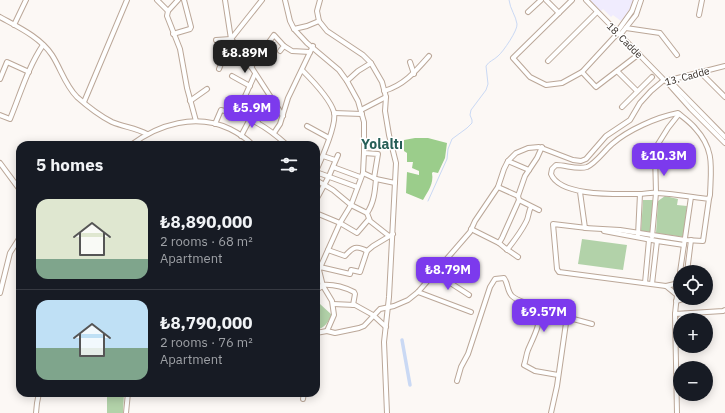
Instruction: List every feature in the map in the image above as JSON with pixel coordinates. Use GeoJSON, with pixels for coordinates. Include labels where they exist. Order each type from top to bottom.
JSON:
{"type":"FeatureCollection","features":[{"type":"Feature","properties":{"kind":"street"},"geometry":{"type":"LineString","coordinates":[[14,25],[26,0]]}},
{"type":"Feature","properties":{"kind":"street"},"geometry":{"type":"LineString","coordinates":[[84,102],[127,0]]}},
{"type":"Feature","properties":{"kind":"street"},"geometry":{"type":"LineString","coordinates":[[157,0],[168,11]]}},
{"type":"Feature","properties":{"kind":"street"},"geometry":{"type":"LineString","coordinates":[[178,0],[168,11],[168,20],[180,49],[186,88],[196,121]]}},
{"type":"Feature","properties":{"kind":"street"},"geometry":{"type":"LineString","coordinates":[[174,34],[190,29],[191,27],[184,0]]}},
{"type":"Feature","properties":{"kind":"street"},"geometry":{"type":"LineString","coordinates":[[225,0],[231,39],[239,48],[283,116]]}},
{"type":"Feature","properties":{"kind":"street"},"geometry":{"type":"LineString","coordinates":[[219,69],[231,39],[262,0]]}},
{"type":"Feature","properties":{"kind":"street"},"geometry":{"type":"LineString","coordinates":[[285,0],[290,21],[294,29],[339,70],[358,101],[364,122],[362,175],[351,204],[340,223],[320,267]]}},
{"type":"Feature","properties":{"kind":"street"},"geometry":{"type":"LineString","coordinates":[[320,0],[317,11],[319,21],[327,31],[371,63],[382,82],[386,98],[385,111],[396,163],[388,307],[384,342],[387,413]]}},
{"type":"Feature","properties":{"kind":"street"},"geometry":{"type":"LineString","coordinates":[[528,12],[541,0]]}},
{"type":"Feature","properties":{"kind":"street"},"geometry":{"type":"LineString","coordinates":[[546,0],[559,13]]}},
{"type":"Feature","properties":{"kind":"street"},"geometry":{"type":"LineString","coordinates":[[572,0],[513,58],[530,77],[546,85],[562,83],[582,72],[618,33],[632,12],[636,0]]}},
{"type":"Feature","properties":{"kind":"street","name":"18. Cadde"},"geometry":{"type":"LineString","coordinates":[[586,0],[666,81],[725,137]]}},
{"type":"Feature","properties":{"kind":"street"},"geometry":{"type":"LineString","coordinates":[[618,33],[626,28],[636,15],[641,0]]}},
{"type":"Feature","properties":{"kind":"street"},"geometry":{"type":"LineString","coordinates":[[699,15],[702,0]]}},
{"type":"Feature","properties":{"kind":"street"},"geometry":{"type":"LineString","coordinates":[[548,61],[597,12]]}},
{"type":"Feature","properties":{"kind":"street"},"geometry":{"type":"LineString","coordinates":[[0,17],[35,38],[51,53],[70,89],[84,102],[112,122],[140,130],[147,134]]}},
{"type":"Feature","properties":{"kind":"street"},"geometry":{"type":"LineString","coordinates":[[294,29],[319,21]]}},
{"type":"Feature","properties":{"kind":"street"},"geometry":{"type":"LineString","coordinates":[[626,28],[660,33],[677,54]]}},
{"type":"Feature","properties":{"kind":"street"},"geometry":{"type":"LineString","coordinates":[[251,67],[274,35],[292,52],[310,52]]}},
{"type":"Feature","properties":{"kind":"street"},"geometry":{"type":"LineString","coordinates":[[216,40],[231,39]]}},
{"type":"Feature","properties":{"kind":"street"},"geometry":{"type":"LineString","coordinates":[[0,115],[10,119],[29,72],[43,45]]}},
{"type":"Feature","properties":{"kind":"street"},"geometry":{"type":"LineString","coordinates":[[280,51],[284,46]]}},
{"type":"Feature","properties":{"kind":"street"},"geometry":{"type":"LineString","coordinates":[[274,133],[283,116],[288,98],[313,46]]}},
{"type":"Feature","properties":{"kind":"street"},"geometry":{"type":"LineString","coordinates":[[264,47],[271,52]]}},
{"type":"Feature","properties":{"kind":"street"},"geometry":{"type":"LineString","coordinates":[[582,72],[596,87],[639,54]]}},
{"type":"Feature","properties":{"kind":"street"},"geometry":{"type":"LineString","coordinates":[[384,91],[394,88],[414,74],[429,56]]}},
{"type":"Feature","properties":{"kind":"street"},"geometry":{"type":"LineString","coordinates":[[0,79],[7,62],[29,72]]}},
{"type":"Feature","properties":{"kind":"street"},"geometry":{"type":"LineString","coordinates":[[410,62],[414,74]]}},
{"type":"Feature","properties":{"kind":"street"},"geometry":{"type":"LineString","coordinates":[[347,81],[358,71],[371,63]]}},
{"type":"Feature","properties":{"kind":"street","name":"13. Cadde"},"geometry":{"type":"LineString","coordinates":[[542,147],[573,160],[581,161],[586,159],[606,136],[630,120],[640,103],[651,91],[666,81],[725,66]]}},
{"type":"Feature","properties":{"kind":"street"},"geometry":{"type":"LineString","coordinates":[[302,70],[328,102],[334,113],[332,128],[320,163]]}},
{"type":"Feature","properties":{"kind":"street"},"geometry":{"type":"LineString","coordinates":[[617,71],[637,91]]}},
{"type":"Feature","properties":{"kind":"street"},"geometry":{"type":"LineString","coordinates":[[700,72],[725,97]]}},
{"type":"Feature","properties":{"kind":"street"},"geometry":{"type":"LineString","coordinates":[[237,114],[255,74]]}},
{"type":"Feature","properties":{"kind":"street"},"geometry":{"type":"LineString","coordinates":[[232,76],[250,86]]}},
{"type":"Feature","properties":{"kind":"street"},"geometry":{"type":"LineString","coordinates":[[622,107],[652,77]]}},
{"type":"Feature","properties":{"kind":"street","name":"18. Cadde"},"geometry":{"type":"LineString","coordinates":[[666,81],[725,143]]}},
{"type":"Feature","properties":{"kind":"street"},"geometry":{"type":"LineString","coordinates":[[190,100],[207,89]]}},
{"type":"Feature","properties":{"kind":"street"},"geometry":{"type":"LineString","coordinates":[[334,113],[361,112],[386,98]]}},
{"type":"Feature","properties":{"kind":"street"},"geometry":{"type":"LineString","coordinates":[[257,122],[271,99]]}},
{"type":"Feature","properties":{"kind":"street"},"geometry":{"type":"LineString","coordinates":[[215,124],[221,110],[237,114],[257,122],[274,133],[282,141]]}},
{"type":"Feature","properties":{"kind":"street"},"geometry":{"type":"LineString","coordinates":[[651,238],[657,241],[685,243],[691,240],[703,241],[709,199],[711,163],[708,147],[694,127],[678,113],[666,115],[632,131],[614,142],[591,164],[585,167],[576,168],[556,165],[552,169],[551,174],[555,180],[564,187],[580,192],[640,194],[656,193],[709,199]]}},
{"type":"Feature","properties":{"kind":"street"},"geometry":{"type":"LineString","coordinates":[[645,283],[656,193],[655,153],[658,144],[679,114]]}},
{"type":"Feature","properties":{"kind":"street"},"geometry":{"type":"LineString","coordinates":[[241,136],[250,119]]}},
{"type":"Feature","properties":{"kind":"street"},"geometry":{"type":"LineString","coordinates":[[137,141],[159,128],[182,122],[196,121],[223,126],[248,141]]}},
{"type":"Feature","properties":{"kind":"street"},"geometry":{"type":"LineString","coordinates":[[307,126],[329,138]]}},
{"type":"Feature","properties":{"kind":"street"},"geometry":{"type":"LineString","coordinates":[[320,332],[326,331],[335,333],[364,326],[380,309],[394,306],[408,300],[418,292],[471,229],[498,187],[508,161],[520,151],[534,147],[542,147],[529,170],[519,198],[499,243]]}},
{"type":"Feature","properties":{"kind":"street"},"geometry":{"type":"LineString","coordinates":[[364,153],[378,154],[372,206],[368,214],[369,219],[391,235]]}},
{"type":"Feature","properties":{"kind":"street"},"geometry":{"type":"LineString","coordinates":[[320,192],[338,155]]}},
{"type":"Feature","properties":{"kind":"street"},"geometry":{"type":"LineString","coordinates":[[323,156],[335,160]]}},
{"type":"Feature","properties":{"kind":"street"},"geometry":{"type":"LineString","coordinates":[[508,161],[529,170]]}},
{"type":"Feature","properties":{"kind":"street"},"geometry":{"type":"LineString","coordinates":[[0,163],[16,185]]}},
{"type":"Feature","properties":{"kind":"street"},"geometry":{"type":"LineString","coordinates":[[333,167],[395,183]]}},
{"type":"Feature","properties":{"kind":"street"},"geometry":{"type":"LineString","coordinates":[[320,173],[357,187]]}},
{"type":"Feature","properties":{"kind":"street"},"geometry":{"type":"LineString","coordinates":[[320,182],[368,214]]}},
{"type":"Feature","properties":{"kind":"street"},"geometry":{"type":"LineString","coordinates":[[498,187],[519,198],[531,207],[539,210]]}},
{"type":"Feature","properties":{"kind":"street"},"geometry":{"type":"LineString","coordinates":[[580,192],[585,228]]}},
{"type":"Feature","properties":{"kind":"street"},"geometry":{"type":"LineString","coordinates":[[638,236],[640,194]]}},
{"type":"Feature","properties":{"kind":"street"},"geometry":{"type":"LineString","coordinates":[[681,265],[691,197]]}},
{"type":"Feature","properties":{"kind":"street"},"geometry":{"type":"LineString","coordinates":[[507,250],[521,232],[531,207]]}},
{"type":"Feature","properties":{"kind":"street"},"geometry":{"type":"LineString","coordinates":[[320,215],[340,223],[357,233],[369,219]]}},
{"type":"Feature","properties":{"kind":"street"},"geometry":{"type":"LineString","coordinates":[[673,284],[666,286],[559,272],[557,269],[553,224],[685,243]]}},
{"type":"Feature","properties":{"kind":"street"},"geometry":{"type":"LineString","coordinates":[[471,229],[499,243],[518,257]]}},
{"type":"Feature","properties":{"kind":"street"},"geometry":{"type":"LineString","coordinates":[[320,269],[350,274],[351,270],[360,272],[368,251],[373,246],[391,235]]}},
{"type":"Feature","properties":{"kind":"street"},"geometry":{"type":"LineString","coordinates":[[688,265],[691,240]]}},
{"type":"Feature","properties":{"kind":"street"},"geometry":{"type":"LineString","coordinates":[[652,284],[657,241]]}},
{"type":"Feature","properties":{"kind":"street"},"geometry":{"type":"LineString","coordinates":[[0,293],[2,276],[10,253],[16,243]]}},
{"type":"Feature","properties":{"kind":"street"},"geometry":{"type":"LineString","coordinates":[[328,250],[345,256],[351,249],[359,247],[368,251]]}},
{"type":"Feature","properties":{"kind":"street"},"geometry":{"type":"LineString","coordinates":[[682,255],[689,255]]}},
{"type":"Feature","properties":{"kind":"street"},"geometry":{"type":"LineString","coordinates":[[320,273],[323,285],[333,304],[334,315],[326,331]]}},
{"type":"Feature","properties":{"kind":"street"},"geometry":{"type":"LineString","coordinates":[[435,273],[468,295]]}},
{"type":"Feature","properties":{"kind":"street"},"geometry":{"type":"LineString","coordinates":[[457,381],[461,367],[468,354],[490,287],[495,279],[504,278],[513,297],[535,306],[540,310],[567,316],[592,324]]}},
{"type":"Feature","properties":{"kind":"street"},"geometry":{"type":"LineString","coordinates":[[320,287],[328,284],[345,287],[355,294],[353,305]]}},
{"type":"Feature","properties":{"kind":"street"},"geometry":{"type":"LineString","coordinates":[[666,286],[673,291]]}},
{"type":"Feature","properties":{"kind":"street"},"geometry":{"type":"LineString","coordinates":[[418,292],[471,312]]}},
{"type":"Feature","properties":{"kind":"street"},"geometry":{"type":"LineString","coordinates":[[333,304],[353,305],[374,314],[386,327]]}},
{"type":"Feature","properties":{"kind":"street"},"geometry":{"type":"LineString","coordinates":[[540,310],[535,338],[528,350],[524,366],[536,371],[558,375]]}},
{"type":"Feature","properties":{"kind":"street"},"geometry":{"type":"LineString","coordinates":[[698,313],[725,310]]}},
{"type":"Feature","properties":{"kind":"street"},"geometry":{"type":"LineString","coordinates":[[551,413],[567,316]]}},
{"type":"Feature","properties":{"kind":"street"},"geometry":{"type":"LineString","coordinates":[[675,353],[677,413]]}},
{"type":"Feature","properties":{"kind":"street"},"geometry":{"type":"LineString","coordinates":[[36,413],[39,397]]}},
{"type":"Feature","properties":{"kind":"street"},"geometry":{"type":"LineString","coordinates":[[126,413],[128,397]]}},
{"type":"Feature","properties":{"kind":"shaded area"},"geometry":{"type":"Polygon","coordinates":[[[590,0],[634,0],[628,13],[621,21],[613,15],[611,17],[603,9],[601,11],[590,0]]]}},
{"type":"Feature","properties":{"kind":"green space"},"geometry":{"type":"Polygon","coordinates":[[[428,138],[447,143],[445,158],[438,173],[432,173],[429,190],[423,200],[406,193],[407,172],[419,175],[419,171],[412,168],[413,162],[407,162],[407,153],[404,151],[404,140],[428,138]]]}},
{"type":"Feature","properties":{"kind":"green space"},"geometry":{"type":"Polygon","coordinates":[[[665,196],[678,199],[677,205],[687,206],[683,237],[656,233],[658,201],[665,196]]]}},
{"type":"Feature","properties":{"kind":"green space"},"geometry":{"type":"Polygon","coordinates":[[[643,200],[653,200],[650,232],[641,231],[643,200]]]}},
{"type":"Feature","properties":{"kind":"green space"},"geometry":{"type":"Polygon","coordinates":[[[582,239],[627,245],[623,270],[578,264],[582,239]]]}},
{"type":"Feature","properties":{"kind":"green space"},"geometry":{"type":"Polygon","coordinates":[[[320,304],[332,315],[324,326],[320,328],[320,304]]]}},
{"type":"Feature","properties":{"kind":"green space"},"geometry":{"type":"Polygon","coordinates":[[[107,397],[124,397],[123,413],[107,413],[107,397]]]}},
{"type":"Feature","properties":{"kind":"waterway"},"geometry":{"type":"LineString","coordinates":[[428,201],[447,159],[448,149],[452,139],[472,123],[470,115],[471,110],[486,90],[488,84],[486,66],[500,54],[510,41],[517,27],[509,0]]}},
{"type":"Feature","properties":{"kind":"waterway"},"geometry":{"type":"LineString","coordinates":[[402,340],[410,385]]}},
{"type":"Feature","properties":{"kind":"district","name":"Yolaltı"},"geometry":{"type":"Point","coordinates":[382,144]}}]}
